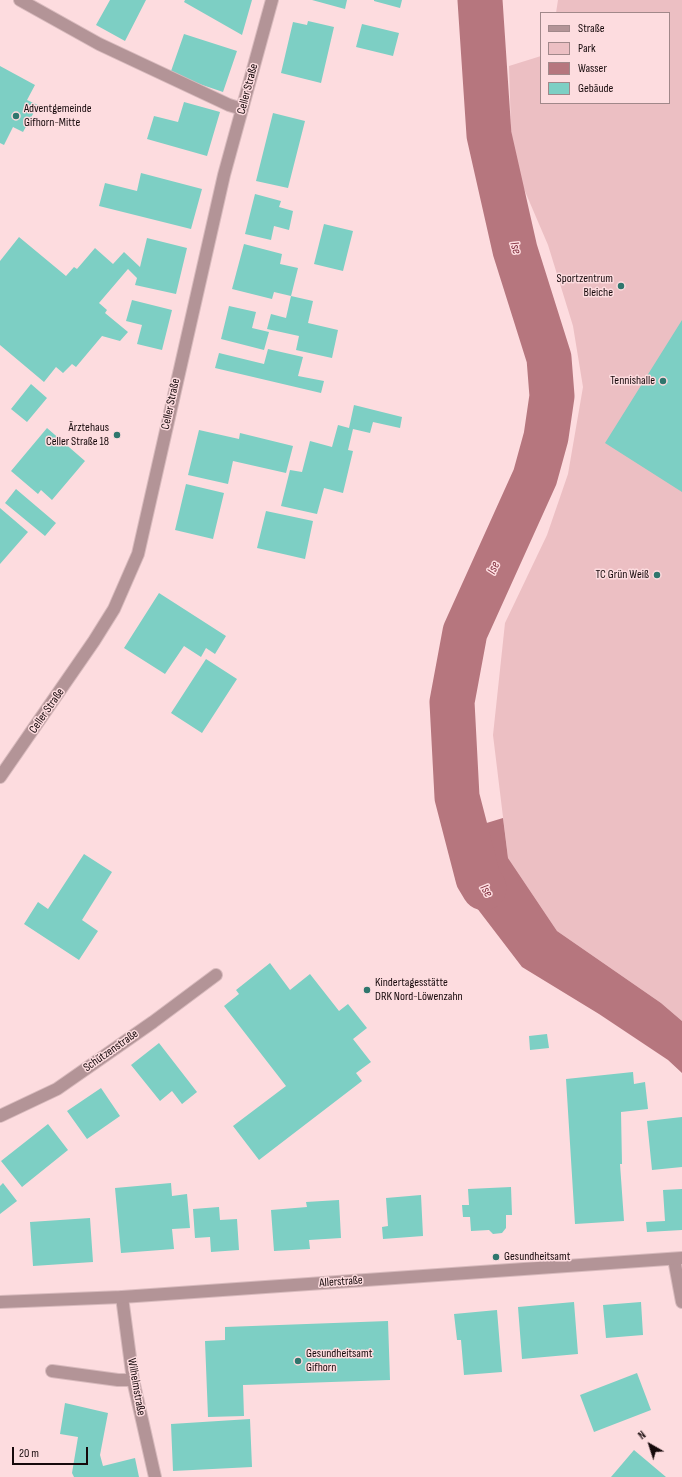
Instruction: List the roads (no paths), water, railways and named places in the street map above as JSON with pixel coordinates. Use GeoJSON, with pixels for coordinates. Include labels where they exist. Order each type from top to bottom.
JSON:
{"type":"FeatureCollection","features":[{"type":"Feature","properties":{"kind":"street"},"geometry":{"type":"LineString","coordinates":[[20,0],[99,44],[229,105],[242,109]]}},
{"type":"Feature","properties":{"kind":"street","name":"Celler Straße"},"geometry":{"type":"LineString","coordinates":[[0,777],[114,610],[138,554],[224,175],[272,0]]}},
{"type":"Feature","properties":{"kind":"street","name":"Schützenstraße"},"geometry":{"type":"LineString","coordinates":[[0,1116],[57,1089],[153,1022],[216,975]]}},
{"type":"Feature","properties":{"kind":"street"},"geometry":{"type":"LineString","coordinates":[[678,1258],[682,1302]]}},
{"type":"Feature","properties":{"kind":"street","name":"Allerstraße"},"geometry":{"type":"LineString","coordinates":[[0,1302],[122,1297],[678,1258]]}},
{"type":"Feature","properties":{"kind":"street","name":"Wilhelmstraße"},"geometry":{"type":"LineString","coordinates":[[122,1297],[133,1380],[155,1477]]}},
{"type":"Feature","properties":{"kind":"street"},"geometry":{"type":"LineString","coordinates":[[52,1371],[118,1380],[133,1380]]}},
{"type":"Feature","properties":{"kind":"water"},"geometry":{"type":"Polygon","coordinates":[[[503,818],[508,858],[557,931],[661,1003],[682,1021],[682,1073],[668,1060],[599,1014],[522,967],[470,899],[457,832],[503,818]]]}},
{"type":"Feature","properties":{"kind":"waterway","name":"Ise"},"geometry":{"type":"LineString","coordinates":[[480,0],[489,135],[515,250],[549,358],[552,396],[546,437],[535,477],[465,632],[452,702],[457,797],[478,878],[484,888]]}},
{"type":"Feature","properties":{"kind":"place","name":"Adventgemeinde Gifhorn-Mitte"},"geometry":{"type":"Point","coordinates":[16,116]}},
{"type":"Feature","properties":{"kind":"place","name":"Sportzentrum Bleiche"},"geometry":{"type":"Point","coordinates":[621,286]}},
{"type":"Feature","properties":{"kind":"place","name":"Tennishalle"},"geometry":{"type":"Point","coordinates":[663,381]}},
{"type":"Feature","properties":{"kind":"place","name":"Ärztehaus Celler Straße 18"},"geometry":{"type":"Point","coordinates":[117,435]}},
{"type":"Feature","properties":{"kind":"place","name":"TC Grün Weiß"},"geometry":{"type":"Point","coordinates":[657,575]}},
{"type":"Feature","properties":{"kind":"place","name":"Kindertagesstätte DRK Nord-Löwenzahn"},"geometry":{"type":"Point","coordinates":[367,990]}},
{"type":"Feature","properties":{"kind":"place","name":"Gesundheitsamt"},"geometry":{"type":"Point","coordinates":[496,1257]}},
{"type":"Feature","properties":{"kind":"place","name":"Gesundheitsamt Gifhorn"},"geometry":{"type":"Point","coordinates":[298,1361]}}]}
